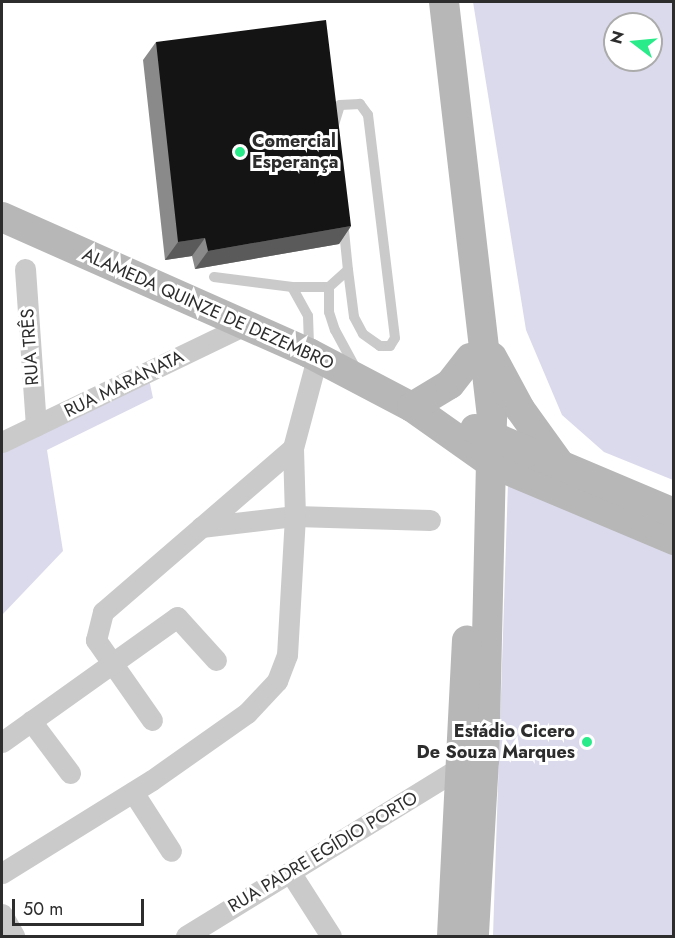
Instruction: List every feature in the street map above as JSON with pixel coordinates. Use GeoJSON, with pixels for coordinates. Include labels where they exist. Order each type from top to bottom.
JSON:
{"type":"FeatureCollection","features":[{"type":"Feature","properties":{"kind":"main road"},"geometry":{"type":"LineString","coordinates":[[426,2],[478,351],[561,466]]}},
{"type":"Feature","properties":{"kind":"main road"},"geometry":{"type":"LineString","coordinates":[[444,2],[474,278],[482,444],[484,760],[474,936]]}},
{"type":"Feature","properties":{"kind":"main road","name":"ALAMEDA QUINZE DE DEZEMBRO"},"geometry":{"type":"LineString","coordinates":[[2,217],[313,355],[482,444],[674,540]]}},
{"type":"Feature","properties":{"kind":"main road"},"geometry":{"type":"LineString","coordinates":[[412,407],[450,384],[478,351]]}},
{"type":"Feature","properties":{"kind":"main road"},"geometry":{"type":"LineString","coordinates":[[452,936],[482,444]]}},
{"type":"Feature","properties":{"kind":"main road","name":"ALAMEDA QUINZE DE DEZEMBRO"},"geometry":{"type":"LineString","coordinates":[[482,444],[561,466],[674,513]]}},
{"type":"Feature","properties":{"kind":"street","name":"RUA TRÊS"},"geometry":{"type":"LineString","coordinates":[[25,268],[36,426]]}},
{"type":"Feature","properties":{"kind":"street","name":"RUA MARANATA"},"geometry":{"type":"LineString","coordinates":[[2,442],[245,325]]}},
{"type":"Feature","properties":{"kind":"street"},"geometry":{"type":"LineString","coordinates":[[2,873],[133,792],[247,714],[277,681],[287,654],[295,516],[293,448],[313,355]]}},
{"type":"Feature","properties":{"kind":"street"},"geometry":{"type":"LineString","coordinates":[[152,720],[96,640],[103,612],[293,448]]}},
{"type":"Feature","properties":{"kind":"street"},"geometry":{"type":"LineString","coordinates":[[201,527],[295,516],[430,520]]}},
{"type":"Feature","properties":{"kind":"street"},"geometry":{"type":"LineString","coordinates":[[2,742],[177,616],[216,660]]}},
{"type":"Feature","properties":{"kind":"street"},"geometry":{"type":"LineString","coordinates":[[30,721],[70,773]]}},
{"type":"Feature","properties":{"kind":"street","name":"RUA PADRE EGÍDIO PORTO"},"geometry":{"type":"LineString","coordinates":[[186,936],[461,767]]}},
{"type":"Feature","properties":{"kind":"street"},"geometry":{"type":"LineString","coordinates":[[133,792],[171,851]]}},
{"type":"Feature","properties":{"kind":"street"},"geometry":{"type":"LineString","coordinates":[[290,872],[331,936]]}},
{"type":"Feature","properties":{"kind":"street"},"geometry":{"type":"LineString","coordinates":[[2,914],[14,936]]}},
{"type":"Feature","properties":{"kind":"lane"},"geometry":{"type":"LineString","coordinates":[[334,140],[340,105],[360,104],[368,115],[395,338],[390,346],[380,346],[363,334],[354,317],[341,207]]}},
{"type":"Feature","properties":{"kind":"lane"},"geometry":{"type":"LineString","coordinates":[[214,277],[292,287],[329,287],[348,270]]}},
{"type":"Feature","properties":{"kind":"lane"},"geometry":{"type":"LineString","coordinates":[[292,287],[308,316],[313,355]]}},
{"type":"Feature","properties":{"kind":"lane"},"geometry":{"type":"LineString","coordinates":[[329,287],[329,312],[335,330],[365,382]]}},
{"type":"Feature","properties":{"kind":"shaded area"},"geometry":{"type":"Polygon","coordinates":[[[473,2],[673,2],[673,480],[604,452],[562,415],[526,330],[473,2]]]}},
{"type":"Feature","properties":{"kind":"shaded area"},"geometry":{"type":"Polygon","coordinates":[[[149,379],[153,398],[47,450],[63,551],[2,615],[2,452],[149,379]]]}},
{"type":"Feature","properties":{"kind":"shaded area","name":"Estádio Cicero De Souza Marques"},"geometry":{"type":"Polygon","coordinates":[[[508,483],[673,547],[674,936],[493,936],[508,483]]]}},
{"type":"Feature","properties":{"kind":"building","name":"Comercial Esperança"},"geometry":{"type":"Polygon","coordinates":[[[326,20],[351,226],[208,251],[205,238],[178,242],[156,42],[326,20]]]}},
{"type":"Feature","properties":{"kind":"place","name":"Comercial Esperança"},"geometry":{"type":"Point","coordinates":[240,152]}},
{"type":"Feature","properties":{"kind":"place","name":"Estádio Cicero De Souza Marques"},"geometry":{"type":"Point","coordinates":[587,742]}}]}
